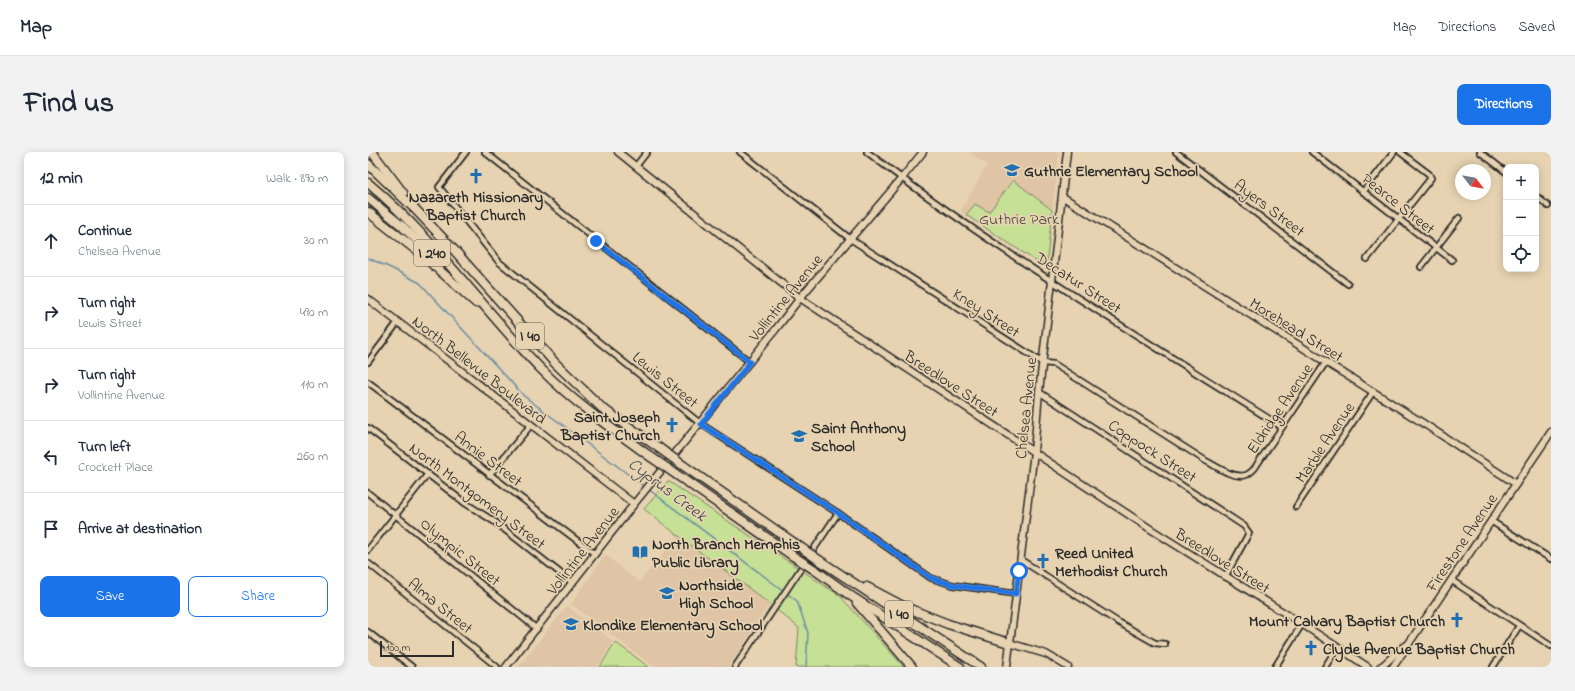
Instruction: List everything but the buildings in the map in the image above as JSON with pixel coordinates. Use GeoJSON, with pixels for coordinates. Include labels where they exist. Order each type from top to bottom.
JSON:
{"type":"FeatureCollection","features":[{"type":"Feature","properties":{"kind":"highway"},"geometry":{"type":"LineString","coordinates":[[372,152],[390,173],[416,210]]}},
{"type":"Feature","properties":{"kind":"highway"},"geometry":{"type":"LineString","coordinates":[[368,164],[407,201]]}},
{"type":"Feature","properties":{"kind":"highway","name":"I 40"},"geometry":{"type":"LineString","coordinates":[[368,171],[407,201],[416,210],[455,251],[555,363],[602,408],[832,569],[981,667]]}},
{"type":"Feature","properties":{"kind":"highway","name":"I 40"},"geometry":{"type":"LineString","coordinates":[[368,183],[424,236],[490,314],[540,369],[574,400],[651,457],[851,596],[960,667]]}},
{"type":"Feature","properties":{"kind":"highway","name":"I 240"},"geometry":{"type":"LineString","coordinates":[[368,198],[425,247],[490,314]]}},
{"type":"Feature","properties":{"kind":"highway"},"geometry":{"type":"LineString","coordinates":[[368,212],[420,253],[502,326]]}},
{"type":"Feature","properties":{"kind":"highway"},"geometry":{"type":"LineString","coordinates":[[832,569],[906,607],[948,624],[1009,643]]}},
{"type":"Feature","properties":{"kind":"highway"},"geometry":{"type":"LineString","coordinates":[[851,596],[912,667]]}},
{"type":"Feature","properties":{"kind":"street","name":"Lewis Street"},"geometry":{"type":"LineString","coordinates":[[466,152],[439,188],[499,262],[701,424],[838,513],[931,578],[953,585],[1016,594]]}},
{"type":"Feature","properties":{"kind":"street"},"geometry":{"type":"LineString","coordinates":[[484,152],[750,362]]}},
{"type":"Feature","properties":{"kind":"street","name":"Breedlove Street"},"geometry":{"type":"LineString","coordinates":[[618,152],[800,298],[1225,577],[1302,624],[1368,667]]}},
{"type":"Feature","properties":{"kind":"street"},"geometry":{"type":"LineString","coordinates":[[636,166],[647,152]]}},
{"type":"Feature","properties":{"kind":"street","name":"Kney Street"},"geometry":{"type":"LineString","coordinates":[[740,152],[850,238],[1043,363],[1054,364],[1206,461],[1223,470],[1235,475],[1246,475],[1254,469]]}},
{"type":"Feature","properties":{"kind":"street","name":"Decatur Street"},"geometry":{"type":"LineString","coordinates":[[867,152],[902,178],[1052,281],[1282,427]]}},
{"type":"Feature","properties":{"kind":"street","name":"Vollintine Avenue"},"geometry":{"type":"LineString","coordinates":[[506,667],[634,504],[701,424],[800,298],[902,178],[922,152]]}},
{"type":"Feature","properties":{"kind":"street","name":"Chelsea Avenue"},"geometry":{"type":"LineString","coordinates":[[1007,667],[1034,452],[1039,392],[1063,197],[1067,152]]}},
{"type":"Feature","properties":{"kind":"street","name":"Ayers Street"},"geometry":{"type":"LineString","coordinates":[[1176,152],[1348,284]]}},
{"type":"Feature","properties":{"kind":"street","name":"Pearce Street"},"geometry":{"type":"LineString","coordinates":[[1312,152],[1452,260]]}},
{"type":"Feature","properties":{"kind":"street"},"geometry":{"type":"LineString","coordinates":[[1363,192],[1394,152]]}},
{"type":"Feature","properties":{"kind":"street"},"geometry":{"type":"LineString","coordinates":[[1367,259],[1431,178],[1429,174],[1400,152]]}},
{"type":"Feature","properties":{"kind":"street"},"geometry":{"type":"LineString","coordinates":[[1480,152],[1503,170]]}},
{"type":"Feature","properties":{"kind":"street","name":"Morehead Street"},"geometry":{"type":"LineString","coordinates":[[1063,197],[1426,425],[1516,484]]}},
{"type":"Feature","properties":{"kind":"street"},"geometry":{"type":"LineString","coordinates":[[1539,198],[1548,206]]}},
{"type":"Feature","properties":{"kind":"street"},"geometry":{"type":"LineString","coordinates":[[1421,267],[1459,218]]}},
{"type":"Feature","properties":{"kind":"street","name":"North Bellevue Boulevard"},"geometry":{"type":"LineString","coordinates":[[369,301],[634,504]]}},
{"type":"Feature","properties":{"kind":"street"},"geometry":{"type":"LineString","coordinates":[[368,362],[398,322]]}},
{"type":"Feature","properties":{"kind":"street","name":"Eldridge Avenue"},"geometry":{"type":"LineString","coordinates":[[1254,469],[1326,362]]}},
{"type":"Feature","properties":{"kind":"street","name":"Annie Street"},"geometry":{"type":"LineString","coordinates":[[368,382],[489,476],[595,554]]}},
{"type":"Feature","properties":{"kind":"street","name":"Coppock Street"},"geometry":{"type":"LineString","coordinates":[[1039,392],[1244,526],[1249,533],[1225,577]]}},
{"type":"Feature","properties":{"kind":"street","name":"Marble Avenue"},"geometry":{"type":"LineString","coordinates":[[1296,507],[1373,392]]}},
{"type":"Feature","properties":{"kind":"street"},"geometry":{"type":"LineString","coordinates":[[489,476],[531,425]]}},
{"type":"Feature","properties":{"kind":"street","name":"North Montgomery Street"},"geometry":{"type":"LineString","coordinates":[[368,428],[465,504],[495,522],[572,583]]}},
{"type":"Feature","properties":{"kind":"street","name":"Firestone Avenue"},"geometry":{"type":"LineString","coordinates":[[1394,667],[1407,645],[1551,432]]}},
{"type":"Feature","properties":{"kind":"street"},"geometry":{"type":"LineString","coordinates":[[368,550],[428,474]]}},
{"type":"Feature","properties":{"kind":"street","name":"Olympic Street"},"geometry":{"type":"LineString","coordinates":[[368,493],[537,629]]}},
{"type":"Feature","properties":{"kind":"street"},"geometry":{"type":"LineString","coordinates":[[736,667],[838,513]]}},
{"type":"Feature","properties":{"kind":"street"},"geometry":{"type":"LineString","coordinates":[[1491,521],[1551,559]]}},
{"type":"Feature","properties":{"kind":"street"},"geometry":{"type":"LineString","coordinates":[[1021,560],[1118,622],[1155,642],[1165,644]]}},
{"type":"Feature","properties":{"kind":"street","name":"Alma Street"},"geometry":{"type":"LineString","coordinates":[[368,563],[497,667]]}},
{"type":"Feature","properties":{"kind":"street"},"geometry":{"type":"LineString","coordinates":[[1451,580],[1551,646]]}},
{"type":"Feature","properties":{"kind":"street"},"geometry":{"type":"LineString","coordinates":[[1275,667],[1302,624]]}},
{"type":"Feature","properties":{"kind":"street"},"geometry":{"type":"LineString","coordinates":[[1492,667],[1519,626]]}},
{"type":"Feature","properties":{"kind":"street"},"geometry":{"type":"LineString","coordinates":[[368,632],[412,667]]}},
{"type":"Feature","properties":{"kind":"street"},"geometry":{"type":"LineString","coordinates":[[1009,643],[1046,654],[1068,667]]}},
{"type":"Feature","properties":{"kind":"street"},"geometry":{"type":"LineString","coordinates":[[1380,667],[1392,658],[1401,648],[1407,645]]}},
{"type":"Feature","properties":{"kind":"street"},"geometry":{"type":"LineString","coordinates":[[1325,667],[1337,648]]}},
{"type":"Feature","properties":{"kind":"shaded area"},"geometry":{"type":"Polygon","coordinates":[[[969,152],[1059,152],[1047,260],[1043,263],[1039,263],[966,215],[961,210],[987,165],[969,152]]]}},
{"type":"Feature","properties":{"kind":"shaded area","name":"Northside High School"},"geometry":{"type":"Polygon","coordinates":[[[678,536],[770,603],[729,667],[654,667],[571,604],[605,555],[639,582],[678,536]]]}},
{"type":"Feature","properties":{"kind":"shaded area","name":"Klondike Elementary School"},"geometry":{"type":"Polygon","coordinates":[[[567,606],[613,641],[598,667],[518,667],[567,606]]]}},
{"type":"Feature","properties":{"kind":"green space","name":"Guthrie Park"},"geometry":{"type":"Polygon","coordinates":[[[1013,180],[1052,210],[1047,260],[1043,263],[1039,263],[966,215],[975,204],[989,212],[1013,180]]]}},
{"type":"Feature","properties":{"kind":"green space"},"geometry":{"type":"Polygon","coordinates":[[[668,481],[840,596],[904,667],[796,667],[799,628],[761,597],[644,509],[668,481]]]}},
{"type":"Feature","properties":{"kind":"green space"},"geometry":{"type":"Polygon","coordinates":[[[615,642],[649,667],[600,667],[615,642]]]}},
{"type":"Feature","properties":{"kind":"waterway","name":"Cyprus Creek"},"geometry":{"type":"LineString","coordinates":[[368,258],[420,283],[524,396],[645,487]]}},
{"type":"Feature","properties":{"kind":"waterway","name":"Cyprus Creek"},"geometry":{"type":"LineString","coordinates":[[648,489],[797,601],[808,633],[806,667]]}},
{"type":"Feature","properties":{"kind":"place","name":"Guthrie Elementary School"},"geometry":{"type":"Point","coordinates":[1012,170]}},
{"type":"Feature","properties":{"kind":"place","name":"Nazareth Missionary Baptist Church"},"geometry":{"type":"Point","coordinates":[476,176]}},
{"type":"Feature","properties":{"kind":"place","name":"Saint Joseph Baptist Church"},"geometry":{"type":"Point","coordinates":[672,425]}},
{"type":"Feature","properties":{"kind":"place","name":"Saint Anthony School"},"geometry":{"type":"Point","coordinates":[799,436]}},
{"type":"Feature","properties":{"kind":"place","name":"North Branch Memphis Public Library"},"geometry":{"type":"Point","coordinates":[640,552]}},
{"type":"Feature","properties":{"kind":"place","name":"Reed United Methodist Church"},"geometry":{"type":"Point","coordinates":[1043,561]}},
{"type":"Feature","properties":{"kind":"place","name":"Northside High School"},"geometry":{"type":"Point","coordinates":[667,593]}},
{"type":"Feature","properties":{"kind":"place","name":"Mount Calvary Baptist Church"},"geometry":{"type":"Point","coordinates":[1457,620]}},
{"type":"Feature","properties":{"kind":"place","name":"Klondike Elementary School"},"geometry":{"type":"Point","coordinates":[571,624]}},
{"type":"Feature","properties":{"kind":"place","name":"Clyde Avenue Baptist Church"},"geometry":{"type":"Point","coordinates":[1311,648]}},
{"type":"Feature","properties":{"kind":"route"},"geometry":{"type":"LineString","coordinates":[[596,241],[750,362],[701,424],[838,513],[931,578],[953,585],[1016,594],[1019,571]]}}]}
